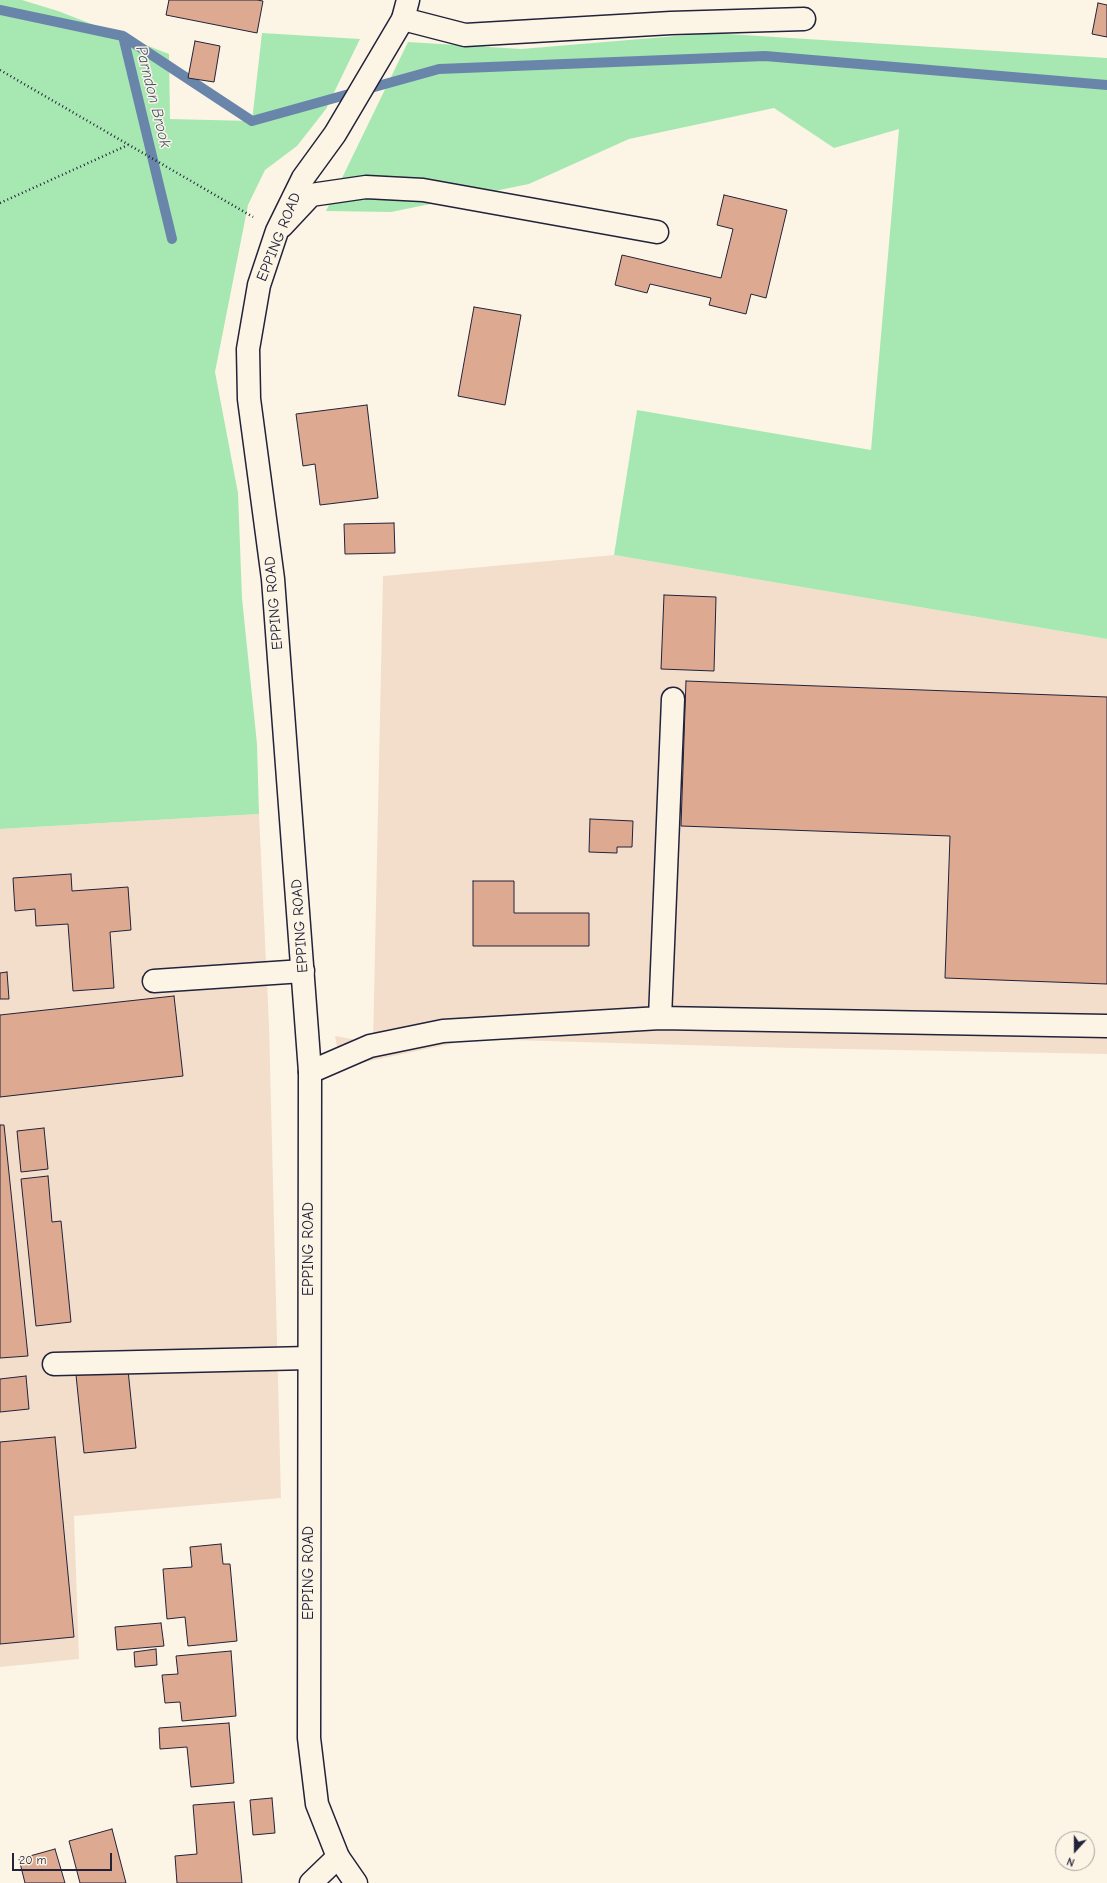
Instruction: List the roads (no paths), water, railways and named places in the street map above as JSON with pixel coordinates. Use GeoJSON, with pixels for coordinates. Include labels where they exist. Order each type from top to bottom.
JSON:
{"type":"FeatureCollection","features":[{"type":"Feature","properties":{"kind":"main road"},"geometry":{"type":"LineString","coordinates":[[405,10],[465,35],[671,24],[804,19]]}},
{"type":"Feature","properties":{"kind":"main road","name":"EPPING ROAD"},"geometry":{"type":"LineString","coordinates":[[356,1883],[338,1857],[317,1804],[309,1738],[310,1072],[273,580],[249,399],[248,349],[259,285],[278,231],[303,178],[335,134],[405,10]]}},
{"type":"Feature","properties":{"kind":"main road"},"geometry":{"type":"LineString","coordinates":[[278,231],[311,195],[366,187],[423,190],[657,232]]}},
{"type":"Feature","properties":{"kind":"main road"},"geometry":{"type":"LineString","coordinates":[[660,1018],[673,699]]}},
{"type":"Feature","properties":{"kind":"main road"},"geometry":{"type":"LineString","coordinates":[[154,981],[303,971]]}},
{"type":"Feature","properties":{"kind":"main road"},"geometry":{"type":"LineString","coordinates":[[310,1072],[370,1046],[443,1031],[660,1018],[1107,1026]]}},
{"type":"Feature","properties":{"kind":"main road"},"geometry":{"type":"LineString","coordinates":[[54,1364],[309,1358]]}},
{"type":"Feature","properties":{"kind":"main road"},"geometry":{"type":"LineString","coordinates":[[311,1883],[338,1857]]}},
{"type":"Feature","properties":{"kind":"waterway","name":"Parndon Brook"},"geometry":{"type":"LineString","coordinates":[[0,10],[123,36],[172,239]]}},
{"type":"Feature","properties":{"kind":"waterway"},"geometry":{"type":"LineString","coordinates":[[123,36],[252,121],[439,69],[765,56],[1107,85]]}}]}
